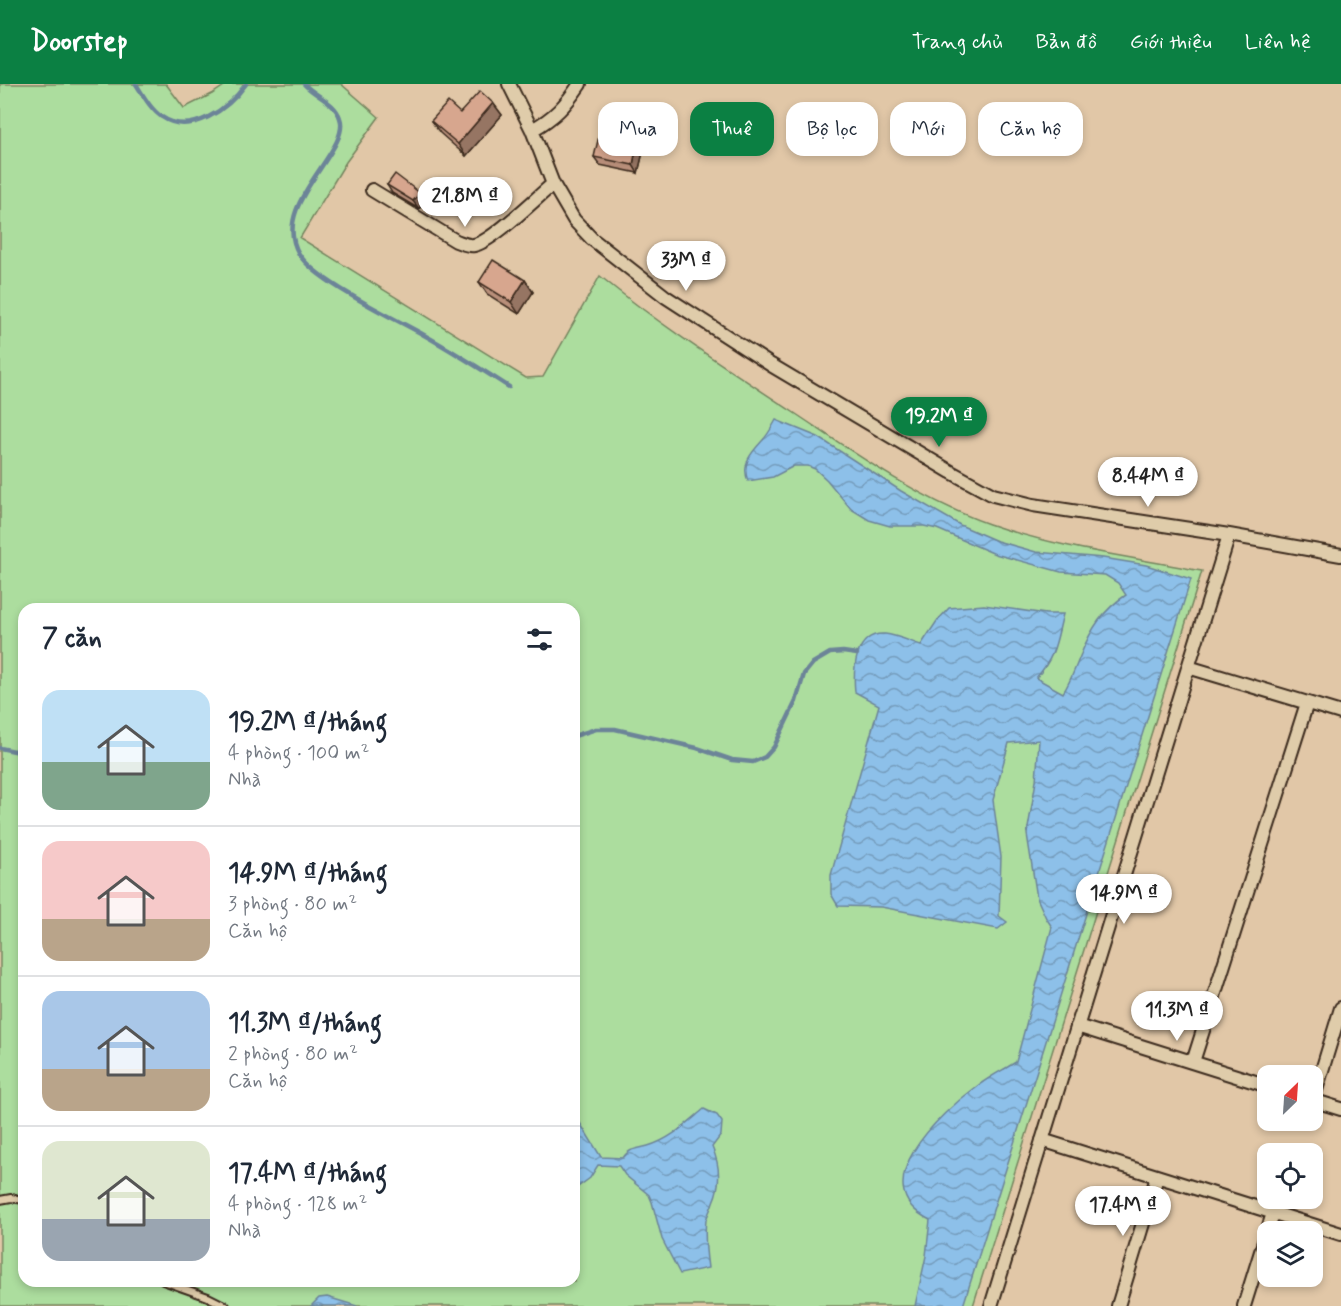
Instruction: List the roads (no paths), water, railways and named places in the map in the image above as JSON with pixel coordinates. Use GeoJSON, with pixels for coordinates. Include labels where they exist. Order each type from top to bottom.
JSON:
{"type":"FeatureCollection","features":[{"type":"Feature","properties":{"kind":"street"},"geometry":{"type":"LineString","coordinates":[[510,84],[532,130],[553,184],[574,220],[592,239],[666,297],[771,365],[951,472],[993,495],[1033,505],[1341,555]]}},
{"type":"Feature","properties":{"kind":"street"},"geometry":{"type":"LineString","coordinates":[[532,130],[549,120],[566,105],[580,84]]}},
{"type":"Feature","properties":{"kind":"street"},"geometry":{"type":"LineString","coordinates":[[372,190],[456,241],[471,246],[480,243],[505,225],[553,184]]}},
{"type":"Feature","properties":{"kind":"street"},"geometry":{"type":"LineString","coordinates":[[991,1306],[1229,535]]}},
{"type":"Feature","properties":{"kind":"street"},"geometry":{"type":"LineString","coordinates":[[1188,668],[1341,713]]}},
{"type":"Feature","properties":{"kind":"street"},"geometry":{"type":"LineString","coordinates":[[1193,1062],[1307,703]]}},
{"type":"Feature","properties":{"kind":"street"},"geometry":{"type":"LineString","coordinates":[[1323,1067],[1341,1008]]}},
{"type":"Feature","properties":{"kind":"street"},"geometry":{"type":"LineString","coordinates":[[1077,1026],[1257,1082]]}},
{"type":"Feature","properties":{"kind":"street"},"geometry":{"type":"LineString","coordinates":[[1323,1103],[1341,1109]]}},
{"type":"Feature","properties":{"kind":"street"},"geometry":{"type":"LineString","coordinates":[[1042,1140],[1341,1234]]}},
{"type":"Feature","properties":{"kind":"street"},"geometry":{"type":"LineString","coordinates":[[1118,1306],[1157,1176]]}},
{"type":"Feature","properties":{"kind":"street"},"geometry":{"type":"LineString","coordinates":[[1244,1306],[1273,1213]]}},
{"type":"Feature","properties":{"kind":"lane"},"geometry":{"type":"LineString","coordinates":[[0,1200],[18,1199]]}},
{"type":"Feature","properties":{"kind":"lane"},"geometry":{"type":"LineString","coordinates":[[180,1287],[226,1306]]}},
{"type":"Feature","properties":{"kind":"water"},"geometry":{"type":"Polygon","coordinates":[[[776,420],[818,437],[901,491],[960,525],[997,541],[1036,552],[1103,558],[1146,565],[1191,579],[963,1306],[915,1306],[926,1256],[930,1220],[911,1206],[903,1188],[905,1170],[914,1150],[928,1131],[961,1098],[1016,1062],[1052,927],[1037,898],[1027,834],[1036,781],[1039,740],[1009,743],[993,800],[1001,857],[999,916],[1007,922],[998,929],[881,907],[838,906],[831,894],[831,875],[879,705],[855,692],[855,664],[861,646],[875,635],[885,634],[921,645],[949,608],[984,605],[1046,614],[1063,614],[1057,640],[1048,663],[1036,678],[1063,693],[1094,628],[1104,614],[1126,595],[1118,583],[1105,575],[1061,572],[995,554],[937,529],[924,526],[890,526],[869,520],[851,509],[827,480],[808,466],[794,466],[773,477],[748,481],[746,464],[748,459],[776,420]]]}},
{"type":"Feature","properties":{"kind":"water"},"geometry":{"type":"Polygon","coordinates":[[[704,1109],[717,1115],[722,1122],[721,1135],[712,1147],[717,1161],[718,1181],[716,1195],[706,1220],[708,1268],[680,1274],[662,1239],[649,1195],[625,1175],[619,1166],[598,1165],[590,1178],[580,1185],[580,1123],[601,1157],[623,1158],[631,1151],[656,1143],[685,1125],[704,1109]]]}},
{"type":"Feature","properties":{"kind":"water"},"geometry":{"type":"Polygon","coordinates":[[[327,1297],[357,1306],[311,1306],[319,1298],[327,1297]]]}},
{"type":"Feature","properties":{"kind":"waterway"},"geometry":{"type":"LineString","coordinates":[[136,84],[158,114],[173,122],[185,124],[197,122],[220,110],[246,84]]}},
{"type":"Feature","properties":{"kind":"waterway"},"geometry":{"type":"LineString","coordinates":[[304,84],[334,108],[340,118],[340,131],[334,146],[302,198],[294,216],[293,235],[299,254],[308,265],[338,287],[446,347],[509,387]]}},
{"type":"Feature","properties":{"kind":"waterway"},"geometry":{"type":"LineString","coordinates":[[580,734],[596,729],[615,729],[697,748],[732,760],[753,762],[765,757],[774,747],[796,701],[804,674],[813,663],[830,653],[857,654]]}},
{"type":"Feature","properties":{"kind":"waterway"},"geometry":{"type":"LineString","coordinates":[[0,748],[18,752]]}}]}
